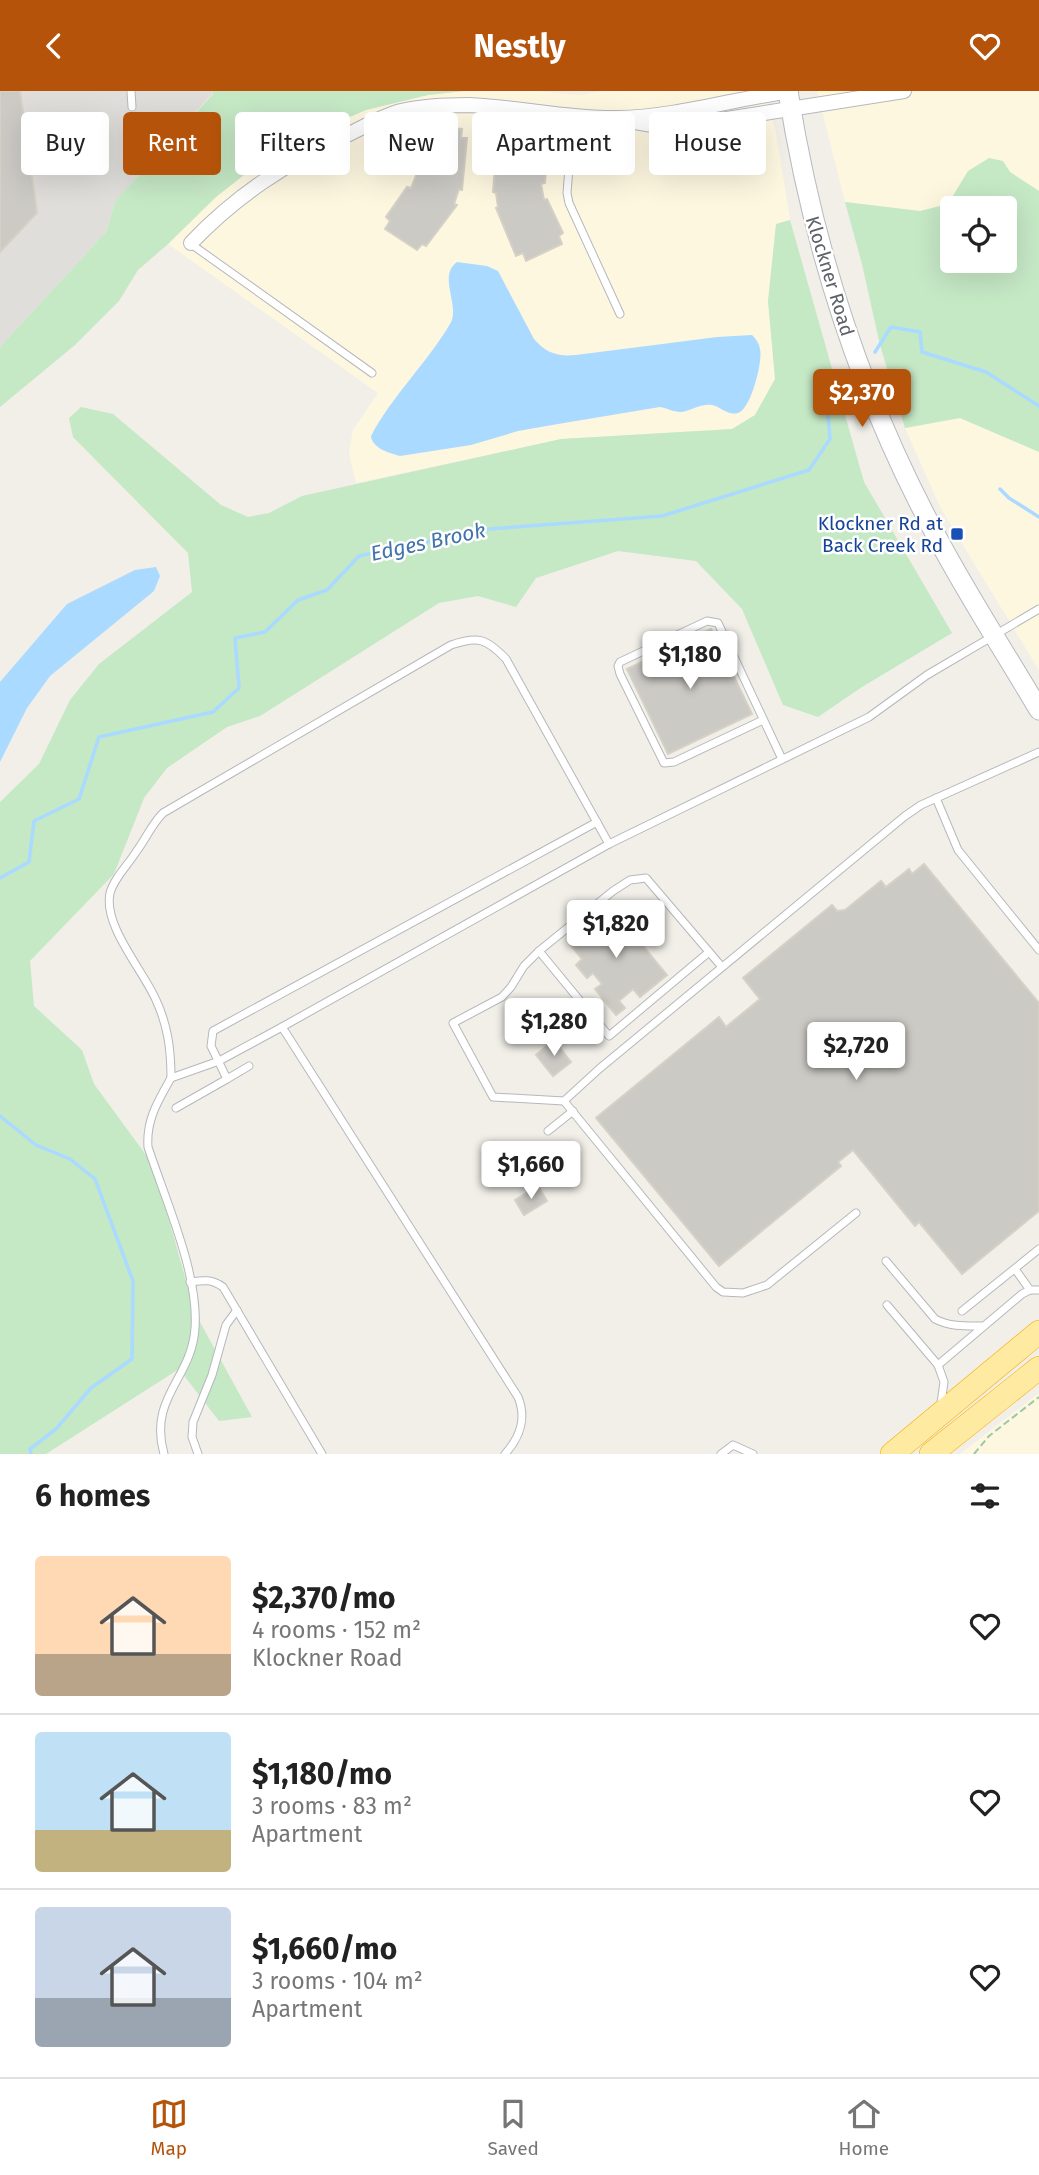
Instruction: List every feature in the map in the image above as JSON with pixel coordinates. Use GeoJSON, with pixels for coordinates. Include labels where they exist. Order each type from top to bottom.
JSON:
{"type":"FeatureCollection","features":[{"type":"Feature","properties":{"kind":"highway"},"geometry":{"type":"LineString","coordinates":[[892,1454],[1039,1332]]}},
{"type":"Feature","properties":{"kind":"highway"},"geometry":{"type":"LineString","coordinates":[[931,1454],[1039,1368]]}},
{"type":"Feature","properties":{"kind":"main road","name":"Klockner Road"},"geometry":{"type":"LineString","coordinates":[[789,95],[810,210],[859,369],[918,501],[1039,710]]}},
{"type":"Feature","properties":{"kind":"street"},"geometry":{"type":"LineString","coordinates":[[635,122],[670,128],[789,95],[814,107],[904,91]]}},
{"type":"Feature","properties":{"kind":"street"},"geometry":{"type":"LineString","coordinates":[[191,243],[240,197],[273,173],[314,150],[397,112],[467,105],[529,112]]}},
{"type":"Feature","properties":{"kind":"lane"},"geometry":{"type":"LineString","coordinates":[[131,91],[132,107]]}},
{"type":"Feature","properties":{"kind":"lane"},"geometry":{"type":"LineString","coordinates":[[568,175],[569,203],[621,314]]}},
{"type":"Feature","properties":{"kind":"lane"},"geometry":{"type":"LineString","coordinates":[[191,243],[372,373]]}},
{"type":"Feature","properties":{"kind":"lane"},"geometry":{"type":"LineString","coordinates":[[171,1078],[219,1061],[610,844],[869,717],[927,675],[1039,609]]}},
{"type":"Feature","properties":{"kind":"lane"},"geometry":{"type":"LineString","coordinates":[[763,720],[668,764],[664,763],[618,666],[620,662],[707,621],[714,621],[721,627],[782,759]]}},
{"type":"Feature","properties":{"kind":"lane"},"geometry":{"type":"LineString","coordinates":[[164,1454],[159,1424],[164,1403],[177,1383],[186,1361],[195,1330],[195,1302],[179,1238],[148,1147],[150,1118],[171,1078],[168,1031],[156,998],[113,922],[110,907],[110,894],[114,884],[153,824],[163,813],[451,645],[471,639],[484,641],[506,659],[610,844]]}},
{"type":"Feature","properties":{"kind":"lane"},"geometry":{"type":"LineString","coordinates":[[722,967],[646,878],[630,880],[539,951],[524,966],[502,997],[453,1023],[493,1097],[565,1101],[905,816],[921,805],[1039,753]]}},
{"type":"Feature","properties":{"kind":"lane"},"geometry":{"type":"LineString","coordinates":[[936,798],[958,850],[1039,950]]}},
{"type":"Feature","properties":{"kind":"lane"},"geometry":{"type":"LineString","coordinates":[[227,1079],[211,1046],[213,1031],[219,1026],[597,822]]}},
{"type":"Feature","properties":{"kind":"lane"},"geometry":{"type":"LineString","coordinates":[[539,951],[609,1036],[709,952]]}},
{"type":"Feature","properties":{"kind":"lane"},"geometry":{"type":"LineString","coordinates":[[282,1027],[518,1397],[523,1408],[523,1422],[518,1436],[505,1454]]}},
{"type":"Feature","properties":{"kind":"lane"},"geometry":{"type":"LineString","coordinates":[[176,1108],[249,1066]]}},
{"type":"Feature","properties":{"kind":"lane"},"geometry":{"type":"LineString","coordinates":[[565,1101],[716,1287],[723,1292],[743,1293],[767,1285],[856,1213]]}},
{"type":"Feature","properties":{"kind":"lane"},"geometry":{"type":"LineString","coordinates":[[548,1131],[573,1111]]}},
{"type":"Feature","properties":{"kind":"lane"},"geometry":{"type":"LineString","coordinates":[[962,1311],[1039,1249]]}},
{"type":"Feature","properties":{"kind":"lane"},"geometry":{"type":"LineString","coordinates":[[886,1261],[935,1319],[955,1325],[984,1326]]}},
{"type":"Feature","properties":{"kind":"lane"},"geometry":{"type":"LineString","coordinates":[[1015,1269],[1030,1290]]}},
{"type":"Feature","properties":{"kind":"lane"},"geometry":{"type":"LineString","coordinates":[[190,1282],[215,1281],[223,1287],[322,1454]]}},
{"type":"Feature","properties":{"kind":"lane"},"geometry":{"type":"LineString","coordinates":[[938,1365],[1022,1294],[1039,1290]]}},
{"type":"Feature","properties":{"kind":"lane"},"geometry":{"type":"LineString","coordinates":[[887,1305],[938,1365],[944,1383],[943,1399],[936,1416]]}},
{"type":"Feature","properties":{"kind":"lane"},"geometry":{"type":"LineString","coordinates":[[198,1454],[192,1437],[193,1422],[212,1375],[226,1325],[237,1310]]}},
{"type":"Feature","properties":{"kind":"lane"},"geometry":{"type":"LineString","coordinates":[[721,1454],[733,1445],[753,1454]]}},
{"type":"Feature","properties":{"kind":"path"},"geometry":{"type":"LineString","coordinates":[[974,1454],[989,1436],[1039,1397]]}},
{"type":"Feature","properties":{"kind":"shaded area"},"geometry":{"type":"Polygon","coordinates":[[[0,91],[212,91],[196,112],[123,112],[123,175],[139,175],[116,200],[106,232],[0,347],[0,91]]]}},
{"type":"Feature","properties":{"kind":"shaded area"},"geometry":{"type":"Polygon","coordinates":[[[465,91],[535,91],[579,95],[605,91],[764,91],[776,133],[790,220],[776,225],[768,301],[775,379],[755,415],[732,429],[561,439],[356,483],[349,453],[353,430],[378,393],[168,244],[216,197],[244,175],[350,175],[350,117],[366,110],[428,95],[465,91]]]}},
{"type":"Feature","properties":{"kind":"shaded area"},"geometry":{"type":"Polygon","coordinates":[[[817,91],[1039,91],[1039,191],[1010,172],[1003,161],[968,171],[953,196],[940,196],[940,206],[920,211],[845,202],[817,91]]]}},
{"type":"Feature","properties":{"kind":"shaded area"},"geometry":{"type":"Polygon","coordinates":[[[960,418],[1039,452],[1039,670],[941,509],[905,428],[960,418]]]}},
{"type":"Feature","properties":{"kind":"shaded area"},"geometry":{"type":"Polygon","coordinates":[[[1039,1393],[1039,1454],[960,1454],[1039,1393]]]}},
{"type":"Feature","properties":{"kind":"green space"},"geometry":{"type":"Polygon","coordinates":[[[212,91],[465,91],[428,95],[366,110],[350,117],[350,112],[235,112],[235,175],[244,175],[216,197],[138,270],[119,301],[75,345],[0,407],[0,347],[106,232],[116,200],[139,175],[221,175],[221,112],[197,112],[213,94],[212,91]]]}},
{"type":"Feature","properties":{"kind":"green space"},"geometry":{"type":"Polygon","coordinates":[[[989,158],[1003,161],[1010,172],[1039,191],[1039,452],[960,418],[905,428],[880,345],[845,202],[920,211],[940,206],[940,273],[1017,273],[1017,196],[953,196],[968,171],[989,158]]]}},
{"type":"Feature","properties":{"kind":"green space"},"geometry":{"type":"Polygon","coordinates":[[[790,220],[864,482],[952,633],[818,717],[783,705],[742,609],[696,561],[618,551],[536,578],[516,607],[478,596],[439,603],[260,716],[227,727],[167,768],[144,798],[114,874],[30,961],[34,1006],[82,1050],[94,1084],[154,1166],[195,1313],[252,1417],[219,1421],[179,1369],[46,1454],[0,1454],[0,802],[39,764],[70,700],[99,664],[192,592],[188,553],[73,437],[69,418],[81,407],[113,414],[221,505],[248,517],[269,513],[302,496],[561,439],[732,429],[755,415],[775,379],[768,301],[776,224],[790,220]]]}},
{"type":"Feature","properties":{"kind":"water"},"geometry":{"type":"Polygon","coordinates":[[[457,262],[487,266],[498,271],[534,339],[543,348],[558,355],[752,335],[759,345],[760,355],[758,373],[747,403],[743,410],[734,414],[712,405],[681,412],[660,407],[518,431],[471,445],[400,456],[382,449],[374,444],[371,436],[379,421],[431,352],[453,317],[449,275],[457,262]]]}},
{"type":"Feature","properties":{"kind":"water"},"geometry":{"type":"Polygon","coordinates":[[[156,567],[160,576],[154,591],[50,676],[27,708],[0,762],[0,682],[67,604],[135,570],[156,567]]]}},
{"type":"Feature","properties":{"kind":"building"},"geometry":{"type":"Polygon","coordinates":[[[0,91],[20,91],[23,112],[21,175],[32,175],[37,213],[0,252],[0,91]]]}},
{"type":"Feature","properties":{"kind":"building"},"geometry":{"type":"Polygon","coordinates":[[[458,129],[462,129],[461,138],[467,138],[462,190],[459,189],[454,204],[457,205],[426,246],[422,244],[417,250],[385,229],[390,221],[386,217],[407,187],[411,188],[416,175],[458,175],[458,129]]]}},
{"type":"Feature","properties":{"kind":"building"},"geometry":{"type":"Polygon","coordinates":[[[494,175],[546,175],[545,183],[541,184],[544,200],[547,199],[563,233],[559,236],[562,244],[526,261],[523,253],[516,256],[496,208],[496,193],[493,192],[494,175]]]}},
{"type":"Feature","properties":{"kind":"building"},"geometry":{"type":"Polygon","coordinates":[[[711,629],[752,714],[668,754],[627,669],[711,629]]]}},
{"type":"Feature","properties":{"kind":"building"},"geometry":{"type":"Polygon","coordinates":[[[924,864],[1039,1003],[1039,1211],[962,1274],[919,1222],[915,1226],[853,1150],[838,1162],[841,1166],[719,1266],[596,1118],[719,1017],[726,1027],[760,999],[743,978],[832,905],[837,911],[845,910],[881,881],[886,887],[909,869],[912,874],[924,864]]]}},
{"type":"Feature","properties":{"kind":"building"},"geometry":{"type":"Polygon","coordinates":[[[611,907],[667,975],[640,997],[633,989],[619,1001],[625,1008],[616,1015],[595,989],[602,984],[593,973],[587,978],[576,965],[582,959],[568,942],[611,907]]]}},
{"type":"Feature","properties":{"kind":"building"},"geometry":{"type":"Polygon","coordinates":[[[554,1040],[571,1062],[553,1076],[536,1055],[554,1040]]]}},
{"type":"Feature","properties":{"kind":"building"},"geometry":{"type":"Polygon","coordinates":[[[538,1186],[547,1201],[524,1215],[515,1200],[538,1186]]]}},
{"type":"Feature","properties":{"kind":"waterway","name":"Edges Brook"},"geometry":{"type":"LineString","coordinates":[[875,352],[891,327],[920,332],[922,352],[986,372],[1039,406]]}},
{"type":"Feature","properties":{"kind":"waterway","name":"Edges Brook"},"geometry":{"type":"LineString","coordinates":[[0,878],[29,862],[34,821],[79,799],[99,737],[213,712],[239,688],[235,638],[265,632],[298,600],[327,590],[359,556],[489,529],[662,516],[809,470],[830,439],[827,403],[835,378]]}},
{"type":"Feature","properties":{"kind":"waterway"},"geometry":{"type":"LineString","coordinates":[[1000,489],[1039,517]]}},
{"type":"Feature","properties":{"kind":"waterway"},"geometry":{"type":"LineString","coordinates":[[0,1116],[36,1145],[70,1159],[95,1179],[133,1281],[132,1359],[91,1388],[56,1429],[30,1449],[31,1454]]}},
{"type":"Feature","properties":{"kind":"place","name":"Klockner Rd at Back Creek Rd"},"geometry":{"type":"Point","coordinates":[957,534]}}]}
